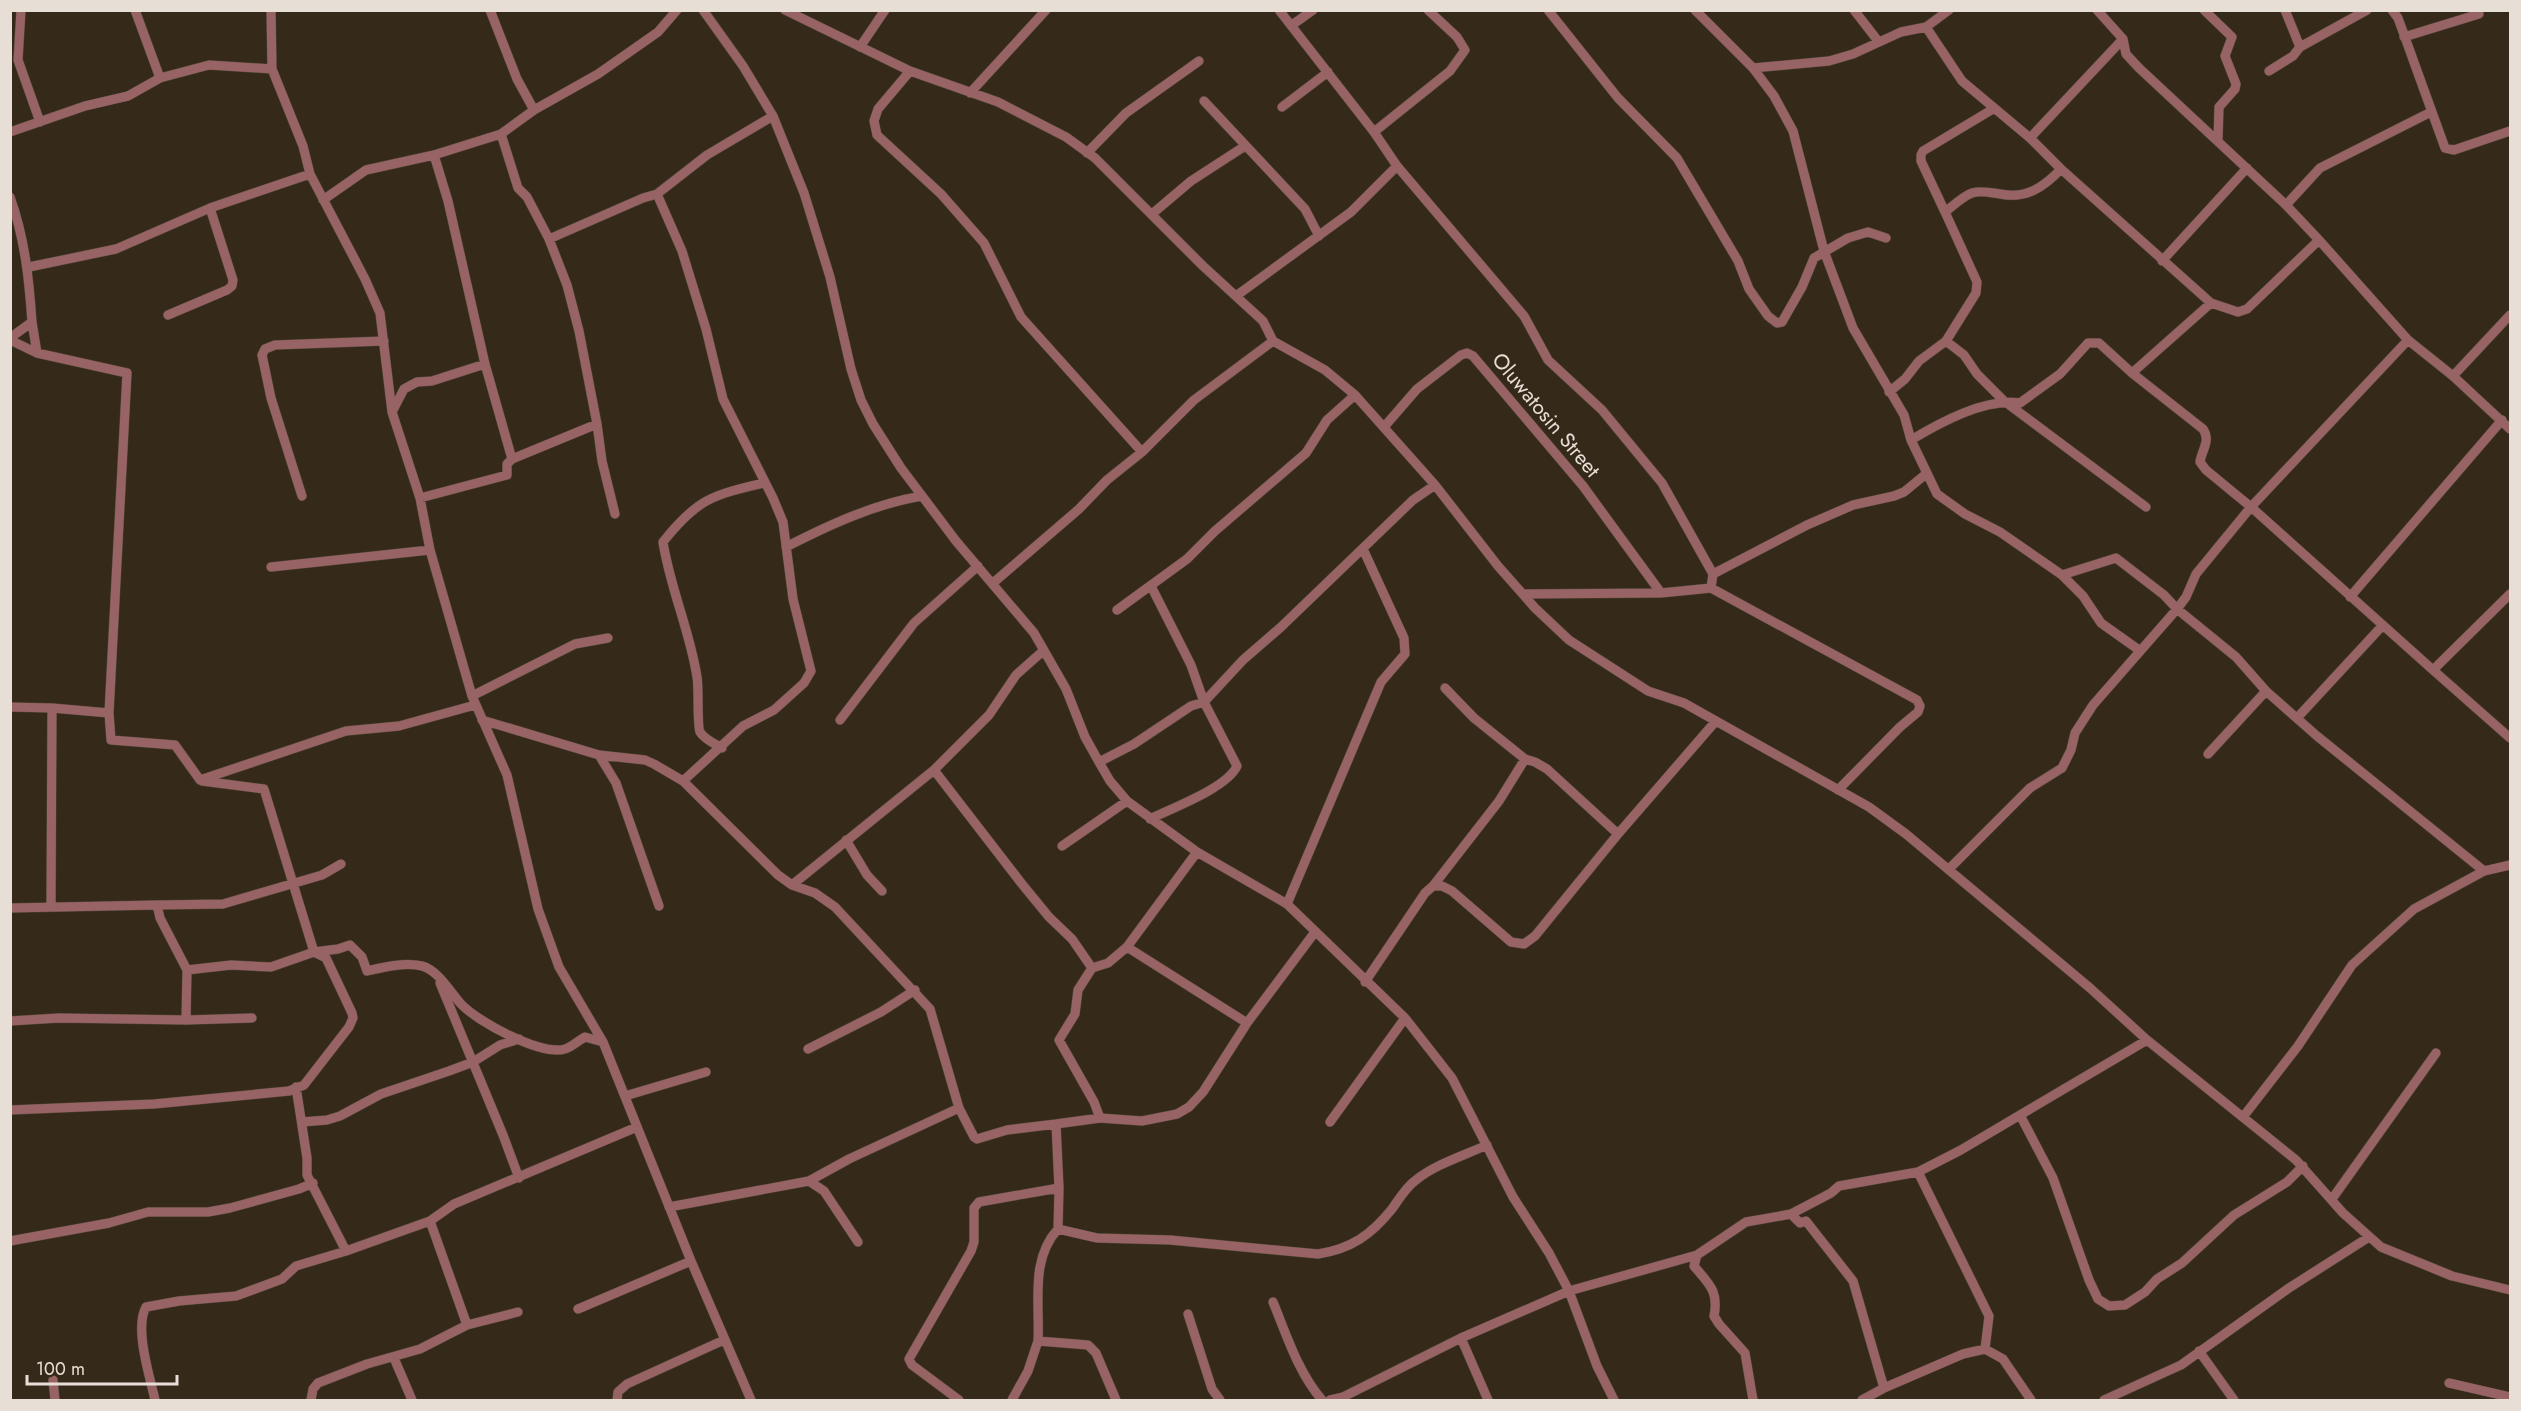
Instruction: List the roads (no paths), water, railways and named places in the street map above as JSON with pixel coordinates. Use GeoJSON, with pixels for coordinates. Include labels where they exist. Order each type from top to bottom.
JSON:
{"type":"FeatureCollection","features":[{"type":"Feature","properties":{"kind":"street"},"geometry":{"type":"LineString","coordinates":[[21,10],[18,60],[40,122]]}},
{"type":"Feature","properties":{"kind":"street"},"geometry":{"type":"LineString","coordinates":[[135,10],[160,78]]}},
{"type":"Feature","properties":{"kind":"street"},"geometry":{"type":"LineString","coordinates":[[271,10],[272,69],[303,146],[310,174],[365,279],[380,313],[392,412],[420,498],[430,550],[474,700],[507,775],[538,909],[559,967],[603,1042],[691,1261],[751,1401]]}},
{"type":"Feature","properties":{"kind":"street"},"geometry":{"type":"LineString","coordinates":[[490,10],[517,79],[534,110]]}},
{"type":"Feature","properties":{"kind":"street"},"geometry":{"type":"LineString","coordinates":[[323,200],[366,170],[434,155],[501,134],[534,110],[598,74],[658,32],[677,10]]}},
{"type":"Feature","properties":{"kind":"street"},"geometry":{"type":"LineString","coordinates":[[703,10],[743,66],[773,116],[804,193],[830,277],[851,369],[861,400],[873,424],[922,496],[1034,633],[1065,689],[1085,737],[1110,780],[1128,801],[1197,852],[1287,904],[1365,982],[1405,1018],[1452,1078],[1513,1197],[1549,1253],[1569,1291],[1597,1366],[1614,1401]]}},
{"type":"Feature","properties":{"kind":"street"},"geometry":{"type":"LineString","coordinates":[[785,10],[910,71],[998,102],[1066,137],[1087,153],[1263,321],[1273,341],[1325,370],[1355,395],[1435,485],[1484,550],[1569,640],[1648,691],[1684,703],[1869,807],[1950,869],[1996,911],[2090,988],[2147,1040],[2206,1085],[2303,1166],[2369,1237],[2400,1256],[2452,1276],[2511,1290]]}},
{"type":"Feature","properties":{"kind":"street"},"geometry":{"type":"LineString","coordinates":[[860,47],[885,10]]}},
{"type":"Feature","properties":{"kind":"street"},"geometry":{"type":"LineString","coordinates":[[970,93],[1046,10]]}},
{"type":"Feature","properties":{"kind":"street"},"geometry":{"type":"LineString","coordinates":[[1279,10],[1374,132],[1397,166],[1524,316],[1548,360],[1602,410],[1662,483],[1713,574],[1711,588]]}},
{"type":"Feature","properties":{"kind":"street"},"geometry":{"type":"LineString","coordinates":[[1292,25],[1313,10]]}},
{"type":"Feature","properties":{"kind":"street"},"geometry":{"type":"LineString","coordinates":[[1374,132],[1450,70],[1465,50],[1457,37],[1428,10]]}},
{"type":"Feature","properties":{"kind":"street"},"geometry":{"type":"LineString","coordinates":[[1548,10],[1612,92],[1677,158],[1738,261],[1749,289],[1768,316],[1776,322],[1782,322],[1814,258],[1848,238],[1868,232],[1886,237]]}},
{"type":"Feature","properties":{"kind":"street"},"geometry":{"type":"LineString","coordinates":[[1695,10],[1753,69],[1774,96],[1793,131],[1824,252],[1853,328],[1904,415],[1911,440],[1937,494],[1965,514],[2000,532],[2062,575],[2083,596],[2101,623],[2139,650]]}},
{"type":"Feature","properties":{"kind":"street"},"geometry":{"type":"LineString","coordinates":[[1854,10],[1878,41]]}},
{"type":"Feature","properties":{"kind":"street"},"geometry":{"type":"LineString","coordinates":[[1753,69],[1828,61],[1853,54],[1901,32],[1926,27],[1949,10]]}},
{"type":"Feature","properties":{"kind":"street"},"geometry":{"type":"LineString","coordinates":[[2097,10],[2123,39],[2126,54],[2286,205],[2408,340],[2453,376],[2511,429]]}},
{"type":"Feature","properties":{"kind":"street"},"geometry":{"type":"LineString","coordinates":[[2204,10],[2232,37],[2225,56],[2236,84],[2235,89],[2219,107],[2218,140]]}},
{"type":"Feature","properties":{"kind":"street"},"geometry":{"type":"LineString","coordinates":[[2285,10],[2300,47]]}},
{"type":"Feature","properties":{"kind":"street"},"geometry":{"type":"LineString","coordinates":[[2269,71],[2293,56],[2300,47],[2367,10]]}},
{"type":"Feature","properties":{"kind":"street"},"geometry":{"type":"LineString","coordinates":[[2392,10],[2398,18],[2445,148],[2454,150],[2511,131]]}},
{"type":"Feature","properties":{"kind":"street"},"geometry":{"type":"LineString","coordinates":[[2404,37],[2480,14]]}},
{"type":"Feature","properties":{"kind":"street"},"geometry":{"type":"LineString","coordinates":[[1926,27],[1962,81],[2030,138],[2061,169],[2211,303],[2238,312],[2247,309],[2319,240]]}},
{"type":"Feature","properties":{"kind":"street"},"geometry":{"type":"LineString","coordinates":[[2030,138],[2123,39]]}},
{"type":"Feature","properties":{"kind":"street"},"geometry":{"type":"LineString","coordinates":[[1087,153],[1126,113],[1199,62]]}},
{"type":"Feature","properties":{"kind":"street"},"geometry":{"type":"LineString","coordinates":[[10,132],[86,106],[128,96],[160,78],[209,65],[272,69]]}},
{"type":"Feature","properties":{"kind":"street"},"geometry":{"type":"LineString","coordinates":[[910,71],[878,109],[874,121],[877,135],[940,194],[984,243],[1022,317],[1142,452]]}},
{"type":"Feature","properties":{"kind":"street"},"geometry":{"type":"LineString","coordinates":[[1282,107],[1328,72]]}},
{"type":"Feature","properties":{"kind":"street"},"geometry":{"type":"LineString","coordinates":[[1204,101],[1305,209],[1319,236]]}},
{"type":"Feature","properties":{"kind":"street"},"geometry":{"type":"LineString","coordinates":[[1889,392],[1905,379],[1919,361],[1946,341],[1976,292],[1977,282],[1921,161],[1921,155],[1923,151],[1993,109]]}},
{"type":"Feature","properties":{"kind":"street"},"geometry":{"type":"LineString","coordinates":[[2286,205],[2320,168],[2431,112]]}},
{"type":"Feature","properties":{"kind":"street"},"geometry":{"type":"LineString","coordinates":[[549,239],[657,194],[707,155],[773,116]]}},
{"type":"Feature","properties":{"kind":"street"},"geometry":{"type":"LineString","coordinates":[[501,134],[518,188],[527,197],[549,239],[567,285],[597,423],[602,461],[615,513]]}},
{"type":"Feature","properties":{"kind":"street"},"geometry":{"type":"LineString","coordinates":[[1152,214],[1191,181],[1245,146]]}},
{"type":"Feature","properties":{"kind":"street"},"geometry":{"type":"LineString","coordinates":[[434,155],[448,201],[485,364],[512,459]]}},
{"type":"Feature","properties":{"kind":"street"},"geometry":{"type":"LineString","coordinates":[[1236,296],[1351,212],[1397,166]]}},
{"type":"Feature","properties":{"kind":"street"},"geometry":{"type":"LineString","coordinates":[[2162,261],[2247,168]]}},
{"type":"Feature","properties":{"kind":"street"},"geometry":{"type":"LineString","coordinates":[[1945,212],[1971,193],[1986,192],[2010,196],[2030,193],[2046,184],[2061,169]]}},
{"type":"Feature","properties":{"kind":"street"},"geometry":{"type":"LineString","coordinates":[[29,267],[116,249],[210,208],[310,174]]}},
{"type":"Feature","properties":{"kind":"street"},"geometry":{"type":"LineString","coordinates":[[657,194],[666,210],[682,251],[706,329],[723,399],[783,522],[793,599],[811,671],[804,683],[774,710],[743,726],[683,782]]}},
{"type":"Feature","properties":{"kind":"street"},"geometry":{"type":"LineString","coordinates":[[10,197],[19,221],[29,267],[32,322],[37,353]]}},
{"type":"Feature","properties":{"kind":"street"},"geometry":{"type":"LineString","coordinates":[[168,315],[232,286],[233,280],[210,208]]}},
{"type":"Feature","properties":{"kind":"street"},"geometry":{"type":"LineString","coordinates":[[2132,373],[2211,303]]}},
{"type":"Feature","properties":{"kind":"street"},"geometry":{"type":"LineString","coordinates":[[2453,376],[2511,315]]}},
{"type":"Feature","properties":{"kind":"street"},"geometry":{"type":"LineString","coordinates":[[10,1110],[154,1104],[289,1091],[304,1085],[349,1027],[353,1018],[327,958],[314,952],[264,789],[200,780],[175,745],[111,740],[108,713],[127,374],[37,353],[10,339],[32,322]]}},
{"type":"Feature","properties":{"kind":"street"},"geometry":{"type":"LineString","coordinates":[[1950,869],[2030,788],[2062,768],[2071,750],[2075,732],[2093,705],[2177,609],[2186,597],[2196,574],[2251,507],[2408,340]]}},
{"type":"Feature","properties":{"kind":"street"},"geometry":{"type":"LineString","coordinates":[[302,496],[271,398],[262,355],[265,349],[275,345],[384,341]]}},
{"type":"Feature","properties":{"kind":"street"},"geometry":{"type":"LineString","coordinates":[[993,583],[1078,509],[1107,480],[1142,452],[1194,400],[1273,341]]}},
{"type":"Feature","properties":{"kind":"street"},"geometry":{"type":"LineString","coordinates":[[1946,341],[1964,355],[1977,374],[2004,401],[2146,507]]}},
{"type":"Feature","properties":{"kind":"street"},"geometry":{"type":"LineString","coordinates":[[1911,440],[1978,408],[2004,401],[2020,403],[2060,374],[2088,343],[2093,341],[2099,343],[2132,373],[2204,429],[2208,436],[2200,462],[2206,470],[2251,507],[2511,738]]}},
{"type":"Feature","properties":{"kind":"street","name":"Oluwatosin Street"},"geometry":{"type":"LineString","coordinates":[[1384,427],[1417,389],[1461,355],[1467,353],[1473,356],[1583,486],[1661,593]]}},
{"type":"Feature","properties":{"kind":"street"},"geometry":{"type":"LineString","coordinates":[[392,412],[404,389],[417,382],[432,381],[485,364]]}},
{"type":"Feature","properties":{"kind":"street"},"geometry":{"type":"LineString","coordinates":[[1117,610],[1186,559],[1306,453],[1327,420],[1355,395]]}},
{"type":"Feature","properties":{"kind":"street"},"geometry":{"type":"LineString","coordinates":[[2350,597],[2502,420]]}},
{"type":"Feature","properties":{"kind":"street"},"geometry":{"type":"LineString","coordinates":[[420,498],[507,475],[507,464],[512,459],[597,423]]}},
{"type":"Feature","properties":{"kind":"street"},"geometry":{"type":"LineString","coordinates":[[1713,574],[1843,509],[1904,492],[1926,474]]}},
{"type":"Feature","properties":{"kind":"street"},"geometry":{"type":"LineString","coordinates":[[722,748],[705,737],[698,726],[699,692],[694,656],[666,562],[663,542],[687,514],[707,499],[727,491],[764,483]]}},
{"type":"Feature","properties":{"kind":"street"},"geometry":{"type":"LineString","coordinates":[[1099,762],[1134,744],[1191,706],[1204,702],[1257,645],[1281,627],[1413,500],[1435,485]]}},
{"type":"Feature","properties":{"kind":"street"},"geometry":{"type":"LineString","coordinates":[[786,547],[827,525],[904,499],[922,496]]}},
{"type":"Feature","properties":{"kind":"street"},"geometry":{"type":"LineString","coordinates":[[1287,904],[1381,682],[1405,654],[1404,638],[1363,549]]}},
{"type":"Feature","properties":{"kind":"street"},"geometry":{"type":"LineString","coordinates":[[271,567],[430,550]]}},
{"type":"Feature","properties":{"kind":"street"},"geometry":{"type":"LineString","coordinates":[[2062,575],[2116,558],[2164,595],[2177,609],[2236,657],[2266,691],[2297,718],[2484,871]]}},
{"type":"Feature","properties":{"kind":"street"},"geometry":{"type":"LineString","coordinates":[[840,720],[914,623],[978,566]]}},
{"type":"Feature","properties":{"kind":"street"},"geometry":{"type":"LineString","coordinates":[[1150,819],[1221,783],[1234,773],[1237,766],[1204,702],[1191,665],[1151,586]]}},
{"type":"Feature","properties":{"kind":"street"},"geometry":{"type":"LineString","coordinates":[[1524,594],[1661,593],[1711,588],[1917,700],[1920,706],[1918,712],[1899,727],[1839,790]]}},
{"type":"Feature","properties":{"kind":"street"},"geometry":{"type":"LineString","coordinates":[[2433,670],[2511,594]]}},
{"type":"Feature","properties":{"kind":"street"},"geometry":{"type":"LineString","coordinates":[[2297,718],[2383,625]]}},
{"type":"Feature","properties":{"kind":"street"},"geometry":{"type":"LineString","coordinates":[[200,780],[346,730],[399,726],[474,700],[575,644],[608,638]]}},
{"type":"Feature","properties":{"kind":"street"},"geometry":{"type":"LineString","coordinates":[[792,885],[934,770],[989,715],[1016,675],[1043,651]]}},
{"type":"Feature","properties":{"kind":"street"},"geometry":{"type":"LineString","coordinates":[[1445,688],[1474,718],[1525,759],[1547,769],[1618,834]]}},
{"type":"Feature","properties":{"kind":"street"},"geometry":{"type":"LineString","coordinates":[[2208,754],[2266,691]]}},
{"type":"Feature","properties":{"kind":"street"},"geometry":{"type":"LineString","coordinates":[[10,707],[108,713]]}},
{"type":"Feature","properties":{"kind":"street"},"geometry":{"type":"LineString","coordinates":[[51,905],[52,708]]}},
{"type":"Feature","properties":{"kind":"street"},"geometry":{"type":"LineString","coordinates":[[482,720],[599,755],[645,760],[683,782],[778,875],[792,885],[815,893],[835,907],[915,990],[930,1009],[958,1108],[977,1139],[1007,1130],[1100,1118],[1142,1121],[1177,1114],[1189,1107],[1203,1092],[1247,1023],[1315,932]]}},
{"type":"Feature","properties":{"kind":"street"},"geometry":{"type":"LineString","coordinates":[[1433,886],[1442,886],[1452,891],[1511,942],[1524,944],[1535,936],[1618,834],[1715,722]]}},
{"type":"Feature","properties":{"kind":"street"},"geometry":{"type":"LineString","coordinates":[[599,755],[616,783],[659,906]]}},
{"type":"Feature","properties":{"kind":"street"},"geometry":{"type":"LineString","coordinates":[[1365,982],[1425,893],[1433,886],[1499,801],[1525,759]]}},
{"type":"Feature","properties":{"kind":"street"},"geometry":{"type":"LineString","coordinates":[[934,770],[1022,885],[1049,917],[1072,939],[1092,968]]}},
{"type":"Feature","properties":{"kind":"street"},"geometry":{"type":"LineString","coordinates":[[1062,846],[1128,801]]}},
{"type":"Feature","properties":{"kind":"street"},"geometry":{"type":"LineString","coordinates":[[846,840],[867,874],[882,891]]}},
{"type":"Feature","properties":{"kind":"street"},"geometry":{"type":"LineString","coordinates":[[1100,1118],[1094,1102],[1059,1040],[1075,1014],[1078,990],[1092,968],[1108,963],[1127,947],[1197,852]]}},
{"type":"Feature","properties":{"kind":"street"},"geometry":{"type":"LineString","coordinates":[[10,908],[51,905],[223,904],[322,875],[341,864]]}},
{"type":"Feature","properties":{"kind":"street"},"geometry":{"type":"LineString","coordinates":[[2243,1117],[2298,1046],[2352,965],[2414,909],[2484,871],[2510,866]]}},
{"type":"Feature","properties":{"kind":"street"},"geometry":{"type":"LineString","coordinates":[[157,904],[160,918],[188,970],[186,1020]]}},
{"type":"Feature","properties":{"kind":"street"},"geometry":{"type":"LineString","coordinates":[[188,970],[231,965],[271,967],[314,952],[350,945],[362,957],[367,971],[391,965],[423,966],[436,976],[463,1007],[519,1039],[552,1049],[566,1049],[585,1037],[603,1042]]}},
{"type":"Feature","properties":{"kind":"street"},"geometry":{"type":"LineString","coordinates":[[1127,947],[1247,1023]]}},
{"type":"Feature","properties":{"kind":"street"},"geometry":{"type":"LineString","coordinates":[[436,976],[519,1178]]}},
{"type":"Feature","properties":{"kind":"street"},"geometry":{"type":"LineString","coordinates":[[808,1049],[881,1012],[915,990]]}},
{"type":"Feature","properties":{"kind":"street"},"geometry":{"type":"LineString","coordinates":[[10,1021],[59,1018],[186,1020],[252,1018]]}},
{"type":"Feature","properties":{"kind":"street"},"geometry":{"type":"LineString","coordinates":[[1330,1122],[1405,1018]]}},
{"type":"Feature","properties":{"kind":"street"},"geometry":{"type":"LineString","coordinates":[[302,1122],[327,1120],[381,1094],[473,1062],[500,1045],[519,1039]]}},
{"type":"Feature","properties":{"kind":"street"},"geometry":{"type":"LineString","coordinates":[[1329,1401],[1344,1399],[1461,1338],[1569,1291],[1697,1254],[1746,1222],[1791,1214],[1831,1194],[1839,1186],[1918,1172],[1959,1151],[2147,1040]]}},
{"type":"Feature","properties":{"kind":"street"},"geometry":{"type":"LineString","coordinates":[[2332,1199],[2436,1053]]}},
{"type":"Feature","properties":{"kind":"street"},"geometry":{"type":"LineString","coordinates":[[625,1096],[706,1072]]}},
{"type":"Feature","properties":{"kind":"street"},"geometry":{"type":"LineString","coordinates":[[296,1087],[307,1175],[346,1251]]}},
{"type":"Feature","properties":{"kind":"street"},"geometry":{"type":"LineString","coordinates":[[669,1207],[809,1181],[849,1159],[958,1108]]}},
{"type":"Feature","properties":{"kind":"street"},"geometry":{"type":"LineString","coordinates":[[2020,1115],[2053,1178],[2089,1280],[2098,1299],[2109,1306],[2125,1305],[2145,1292],[2157,1279],[2182,1263],[2234,1215],[2287,1182],[2303,1166]]}},
{"type":"Feature","properties":{"kind":"street"},"geometry":{"type":"LineString","coordinates":[[1012,1401],[1028,1371],[1038,1341],[1038,1266],[1047,1244],[1058,1229],[1056,1124]]}},
{"type":"Feature","properties":{"kind":"street"},"geometry":{"type":"LineString","coordinates":[[155,1401],[142,1335],[141,1319],[146,1307],[179,1301],[236,1296],[282,1279],[296,1266],[430,1221],[454,1204],[637,1127]]}},
{"type":"Feature","properties":{"kind":"street"},"geometry":{"type":"LineString","coordinates":[[1058,1229],[1097,1238],[1170,1240],[1318,1254],[1340,1251],[1363,1238],[1387,1215],[1414,1181],[1432,1169],[1487,1144]]}},
{"type":"Feature","properties":{"kind":"street"},"geometry":{"type":"LineString","coordinates":[[1918,1172],[1989,1316],[1985,1349]]}},
{"type":"Feature","properties":{"kind":"street"},"geometry":{"type":"LineString","coordinates":[[809,1181],[824,1191],[858,1242]]}},
{"type":"Feature","properties":{"kind":"street"},"geometry":{"type":"LineString","coordinates":[[10,1240],[110,1223],[148,1212],[208,1212],[230,1208],[299,1190],[313,1183]]}},
{"type":"Feature","properties":{"kind":"street"},"geometry":{"type":"LineString","coordinates":[[959,1401],[912,1365],[909,1359],[971,1251],[974,1242],[974,1208],[979,1202],[1059,1188]]}},
{"type":"Feature","properties":{"kind":"street"},"geometry":{"type":"LineString","coordinates":[[1791,1214],[1800,1223],[1806,1221],[1853,1281],[1884,1388]]}},
{"type":"Feature","properties":{"kind":"street"},"geometry":{"type":"LineString","coordinates":[[430,1221],[467,1325]]}},
{"type":"Feature","properties":{"kind":"street"},"geometry":{"type":"LineString","coordinates":[[2104,1401],[2181,1365],[2289,1288],[2369,1237]]}},
{"type":"Feature","properties":{"kind":"street"},"geometry":{"type":"LineString","coordinates":[[1697,1254],[1694,1266],[1713,1289],[1717,1302],[1714,1316],[1745,1353],[1753,1401]]}},
{"type":"Feature","properties":{"kind":"street"},"geometry":{"type":"LineString","coordinates":[[578,1308],[691,1261]]}},
{"type":"Feature","properties":{"kind":"street"},"geometry":{"type":"LineString","coordinates":[[1273,1302],[1299,1365],[1310,1386],[1322,1401]]}},
{"type":"Feature","properties":{"kind":"street"},"geometry":{"type":"LineString","coordinates":[[311,1401],[312,1389],[318,1383],[367,1364],[420,1349],[467,1325],[518,1312]]}},
{"type":"Feature","properties":{"kind":"street"},"geometry":{"type":"LineString","coordinates":[[1188,1314],[1212,1389],[1220,1401]]}},
{"type":"Feature","properties":{"kind":"street"},"geometry":{"type":"LineString","coordinates":[[1461,1338],[1488,1401]]}},
{"type":"Feature","properties":{"kind":"street"},"geometry":{"type":"LineString","coordinates":[[617,1401],[618,1392],[627,1384],[724,1340]]}},
{"type":"Feature","properties":{"kind":"street"},"geometry":{"type":"LineString","coordinates":[[1038,1341],[1088,1345],[1096,1353],[1116,1401]]}},
{"type":"Feature","properties":{"kind":"street"},"geometry":{"type":"LineString","coordinates":[[1862,1401],[1884,1388],[1963,1354],[1985,1349],[2003,1359],[2031,1401]]}},
{"type":"Feature","properties":{"kind":"street"},"geometry":{"type":"LineString","coordinates":[[2199,1352],[2234,1401]]}},
{"type":"Feature","properties":{"kind":"street"},"geometry":{"type":"LineString","coordinates":[[394,1358],[412,1401]]}},
{"type":"Feature","properties":{"kind":"street"},"geometry":{"type":"LineString","coordinates":[[53,1380],[55,1401]]}},
{"type":"Feature","properties":{"kind":"street"},"geometry":{"type":"LineString","coordinates":[[2449,1383],[2511,1397]]}}]}
